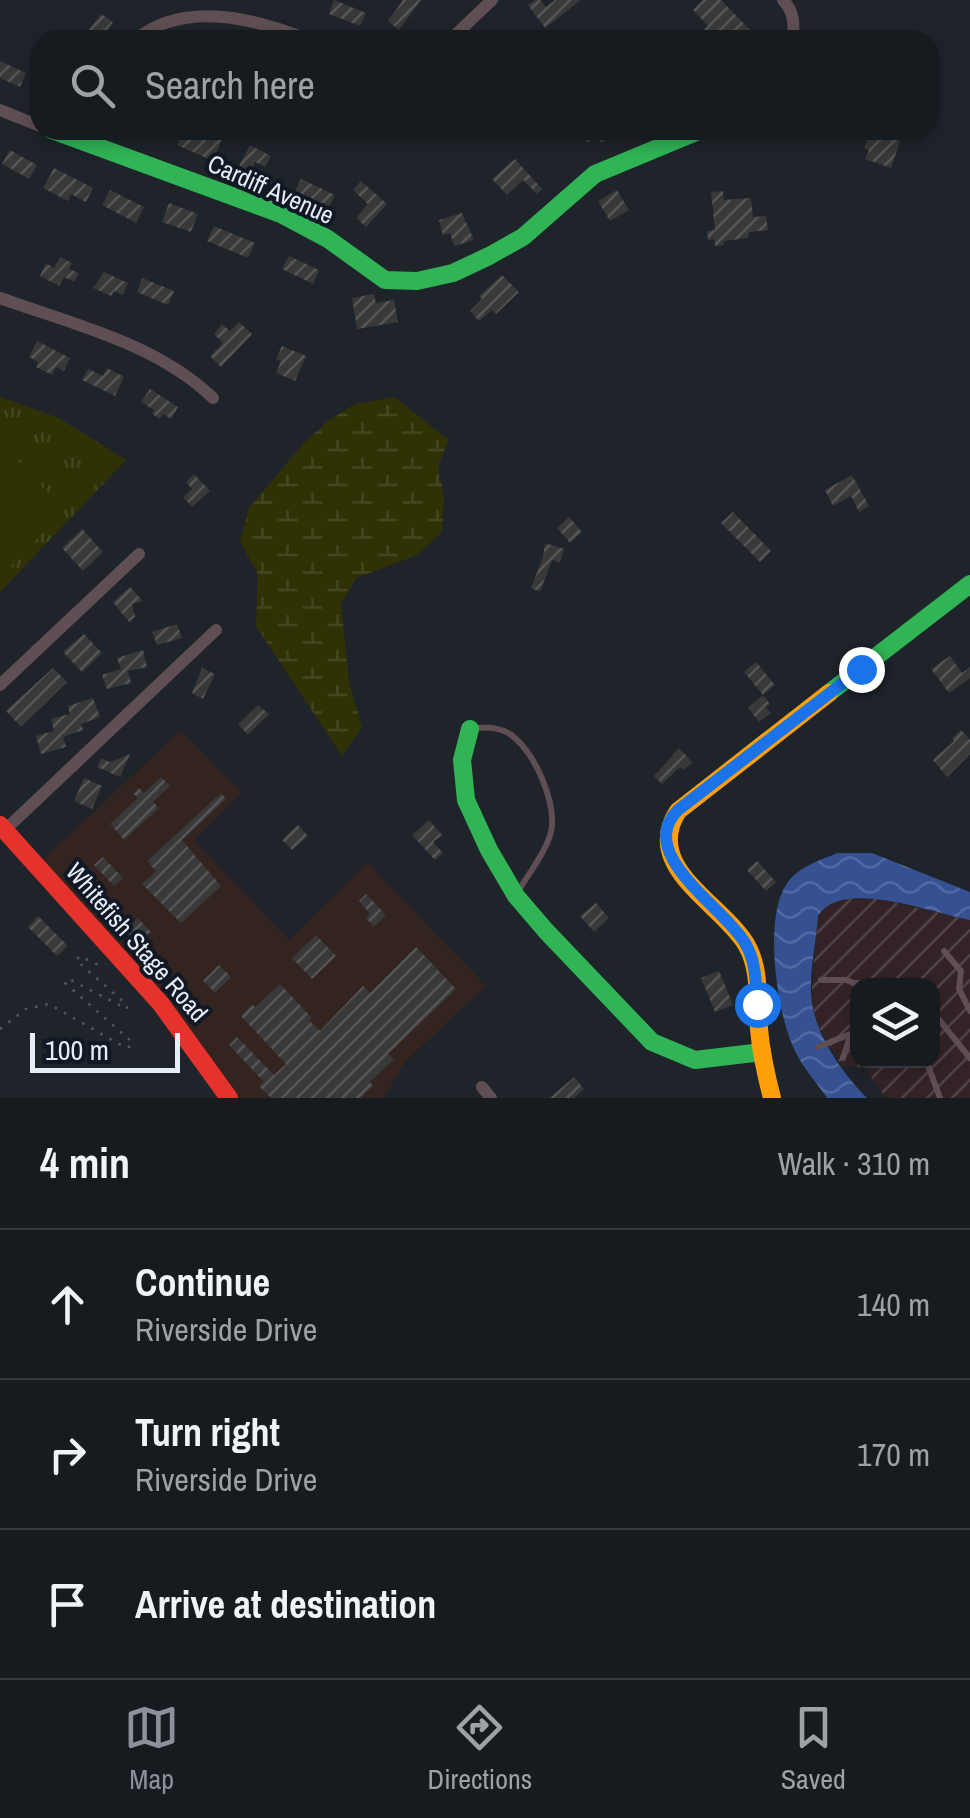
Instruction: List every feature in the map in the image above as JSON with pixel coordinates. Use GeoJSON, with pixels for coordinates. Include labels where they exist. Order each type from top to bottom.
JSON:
{"type":"FeatureCollection","features":[{"type":"Feature","properties":{"kind":"street"},"geometry":{"type":"LineString","coordinates":[[460,30],[492,0]]}},
{"type":"Feature","properties":{"kind":"street"},"geometry":{"type":"LineString","coordinates":[[783,0],[794,30]]}},
{"type":"Feature","properties":{"kind":"street"},"geometry":{"type":"LineString","coordinates":[[149,30],[166,18],[206,11],[237,14],[282,30]]}},
{"type":"Feature","properties":{"kind":"street"},"geometry":{"type":"LineString","coordinates":[[0,110],[30,122]]}},
{"type":"Feature","properties":{"kind":"street","name":"Cardiff Avenue"},"geometry":{"type":"LineString","coordinates":[[96,140],[281,214],[328,239],[386,280],[417,281],[452,273],[523,236],[596,174],[678,140]]}},
{"type":"Feature","properties":{"kind":"street"},"geometry":{"type":"LineString","coordinates":[[0,298],[157,356],[213,398]]}},
{"type":"Feature","properties":{"kind":"street"},"geometry":{"type":"LineString","coordinates":[[0,685],[139,554]]}},
{"type":"Feature","properties":{"kind":"street"},"geometry":{"type":"LineString","coordinates":[[772,1098],[762,1052],[755,971],[747,946],[670,856],[664,836],[666,826],[678,810],[970,584]]}},
{"type":"Feature","properties":{"kind":"street"},"geometry":{"type":"LineString","coordinates":[[2,828],[216,630]]}},
{"type":"Feature","properties":{"kind":"street"},"geometry":{"type":"LineString","coordinates":[[470,729],[462,760],[466,800],[516,896],[652,1042],[695,1060],[762,1052]]}},
{"type":"Feature","properties":{"kind":"street","name":"Whitefish Stage Road"},"geometry":{"type":"LineString","coordinates":[[2,828],[161,1004],[229,1098]]}},
{"type":"Feature","properties":{"kind":"lane"},"geometry":{"type":"LineString","coordinates":[[470,729],[497,728],[516,738],[534,764],[549,800],[552,829],[516,896]]}},
{"type":"Feature","properties":{"kind":"lane"},"geometry":{"type":"LineString","coordinates":[[944,950],[962,972],[959,989],[970,1011]]}},
{"type":"Feature","properties":{"kind":"lane"},"geometry":{"type":"LineString","coordinates":[[821,980],[850,983]]}},
{"type":"Feature","properties":{"kind":"lane"},"geometry":{"type":"LineString","coordinates":[[940,1021],[970,1058]]}},
{"type":"Feature","properties":{"kind":"lane"},"geometry":{"type":"LineString","coordinates":[[818,1047],[850,1035]]}},
{"type":"Feature","properties":{"kind":"lane"},"geometry":{"type":"LineString","coordinates":[[843,1058],[850,1038]]}},
{"type":"Feature","properties":{"kind":"lane"},"geometry":{"type":"LineString","coordinates":[[929,1068],[940,1098]]}},
{"type":"Feature","properties":{"kind":"path"},"geometry":{"type":"LineString","coordinates":[[0,1029],[26,1009],[49,1004],[126,1048],[131,1046],[132,1042],[120,1030],[64,983],[69,979],[127,1010],[76,960],[86,956],[98,965]]}},
{"type":"Feature","properties":{"kind":"shaded area"},"geometry":{"type":"Polygon","coordinates":[[[181,730],[242,793],[194,840],[289,940],[368,863],[486,986],[406,1061],[383,1098],[236,1098],[42,860],[181,730]]]}},
{"type":"Feature","properties":{"kind":"shaded area"},"geometry":{"type":"Polygon","coordinates":[[[845,899],[880,899],[970,920],[970,1098],[886,1098],[865,1068],[940,1068],[940,978],[850,978],[850,1066],[841,1065],[817,1024],[811,999],[818,917],[823,908],[845,899]]]}},
{"type":"Feature","properties":{"kind":"green space"},"geometry":{"type":"Polygon","coordinates":[[[0,397],[59,418],[126,460],[0,592],[0,397]]]}},
{"type":"Feature","properties":{"kind":"green space"},"geometry":{"type":"Polygon","coordinates":[[[394,397],[449,440],[438,465],[444,498],[442,532],[417,555],[356,578],[341,604],[349,682],[362,727],[342,756],[256,626],[258,574],[240,541],[249,508],[303,444],[355,404],[394,397]]]}},
{"type":"Feature","properties":{"kind":"green space"},"geometry":{"type":"Polygon","coordinates":[[[0,442],[57,503],[57,518],[0,577],[0,442]]]}},
{"type":"Feature","properties":{"kind":"water"},"geometry":{"type":"Polygon","coordinates":[[[838,853],[872,853],[970,892],[970,920],[867,899],[847,899],[830,905],[818,916],[811,982],[815,1016],[832,1054],[867,1098],[827,1098],[807,1070],[789,1037],[775,969],[775,921],[786,885],[803,869],[838,853]]]}},
{"type":"Feature","properties":{"kind":"building"},"geometry":{"type":"Polygon","coordinates":[[[334,0],[366,13],[360,26],[329,14],[334,0]]]}},
{"type":"Feature","properties":{"kind":"building"},"geometry":{"type":"Polygon","coordinates":[[[403,0],[421,0],[399,30],[388,21],[403,0]]]}},
{"type":"Feature","properties":{"kind":"building"},"geometry":{"type":"Polygon","coordinates":[[[535,0],[546,7],[555,0],[581,0],[545,28],[528,5],[535,0]]]}},
{"type":"Feature","properties":{"kind":"building"},"geometry":{"type":"Polygon","coordinates":[[[703,0],[721,0],[750,30],[705,30],[708,26],[693,10],[703,0]]]}},
{"type":"Feature","properties":{"kind":"building"},"geometry":{"type":"Polygon","coordinates":[[[101,14],[113,22],[107,30],[89,30],[101,14]]]}},
{"type":"Feature","properties":{"kind":"building"},"geometry":{"type":"Polygon","coordinates":[[[0,61],[26,73],[20,87],[0,78],[0,61]]]}},
{"type":"Feature","properties":{"kind":"building"},"geometry":{"type":"Polygon","coordinates":[[[179,140],[222,140],[213,161],[177,145],[179,140]]]}},
{"type":"Feature","properties":{"kind":"building"},"geometry":{"type":"Polygon","coordinates":[[[867,140],[900,141],[891,168],[865,159],[869,150],[864,148],[867,140]]]}},
{"type":"Feature","properties":{"kind":"building"},"geometry":{"type":"Polygon","coordinates":[[[250,145],[271,156],[265,167],[255,162],[250,172],[239,166],[250,145]]]}},
{"type":"Feature","properties":{"kind":"building"},"geometry":{"type":"Polygon","coordinates":[[[10,150],[37,165],[29,179],[2,164],[10,150]]]}},
{"type":"Feature","properties":{"kind":"building"},"geometry":{"type":"Polygon","coordinates":[[[515,159],[542,189],[537,194],[523,180],[507,195],[492,179],[515,159]]]}},
{"type":"Feature","properties":{"kind":"building"},"geometry":{"type":"Polygon","coordinates":[[[54,168],[93,188],[86,202],[71,194],[68,201],[43,188],[54,168]]]}},
{"type":"Feature","properties":{"kind":"building"},"geometry":{"type":"Polygon","coordinates":[[[301,179],[335,195],[329,207],[295,191],[301,179]]]}},
{"type":"Feature","properties":{"kind":"building"},"geometry":{"type":"Polygon","coordinates":[[[361,181],[387,204],[366,227],[356,218],[368,204],[353,190],[361,181]]]}},
{"type":"Feature","properties":{"kind":"building"},"geometry":{"type":"Polygon","coordinates":[[[110,190],[144,207],[136,223],[102,205],[110,190]]]}},
{"type":"Feature","properties":{"kind":"building"},"geometry":{"type":"Polygon","coordinates":[[[617,190],[629,210],[610,221],[598,201],[617,190]]]}},
{"type":"Feature","properties":{"kind":"building"},"geometry":{"type":"Polygon","coordinates":[[[723,191],[724,200],[751,198],[753,217],[766,216],[768,230],[749,232],[748,238],[724,241],[724,245],[715,246],[714,239],[708,240],[707,231],[715,230],[711,192],[723,191]]]}},
{"type":"Feature","properties":{"kind":"building"},"geometry":{"type":"Polygon","coordinates":[[[169,203],[198,214],[191,232],[162,222],[169,203]]]}},
{"type":"Feature","properties":{"kind":"building"},"geometry":{"type":"Polygon","coordinates":[[[462,213],[474,240],[454,246],[450,233],[443,235],[439,220],[462,213]]]}},
{"type":"Feature","properties":{"kind":"building"},"geometry":{"type":"Polygon","coordinates":[[[214,226],[255,243],[248,258],[207,241],[214,226]]]}},
{"type":"Feature","properties":{"kind":"building"},"geometry":{"type":"Polygon","coordinates":[[[289,256],[319,270],[313,284],[282,269],[289,256]]]}},
{"type":"Feature","properties":{"kind":"building"},"geometry":{"type":"Polygon","coordinates":[[[60,257],[72,263],[69,269],[79,273],[74,282],[64,277],[59,286],[40,276],[46,263],[54,268],[60,257]]]}},
{"type":"Feature","properties":{"kind":"building"},"geometry":{"type":"Polygon","coordinates":[[[104,272],[128,283],[123,295],[114,291],[111,296],[93,288],[104,272]]]}},
{"type":"Feature","properties":{"kind":"building"},"geometry":{"type":"Polygon","coordinates":[[[502,275],[519,292],[496,314],[492,310],[479,321],[470,311],[482,299],[479,296],[502,275]]]}},
{"type":"Feature","properties":{"kind":"building"},"geometry":{"type":"Polygon","coordinates":[[[142,278],[174,291],[168,305],[137,292],[142,278]]]}},
{"type":"Feature","properties":{"kind":"building"},"geometry":{"type":"Polygon","coordinates":[[[374,294],[376,303],[394,300],[398,322],[357,329],[352,298],[374,294]]]}},
{"type":"Feature","properties":{"kind":"building"},"geometry":{"type":"Polygon","coordinates":[[[239,322],[252,334],[221,367],[210,356],[223,343],[214,334],[222,324],[230,331],[239,322]]]}},
{"type":"Feature","properties":{"kind":"building"},"geometry":{"type":"Polygon","coordinates":[[[37,341],[70,358],[64,371],[56,367],[52,375],[36,367],[38,362],[29,357],[37,341]]]}},
{"type":"Feature","properties":{"kind":"building"},"geometry":{"type":"Polygon","coordinates":[[[282,346],[306,356],[295,381],[276,373],[281,361],[276,359],[282,346]]]}},
{"type":"Feature","properties":{"kind":"building"},"geometry":{"type":"Polygon","coordinates":[[[107,368],[124,377],[115,396],[82,380],[88,369],[103,376],[107,368]]]}},
{"type":"Feature","properties":{"kind":"building"},"geometry":{"type":"Polygon","coordinates":[[[150,389],[178,407],[171,419],[163,414],[160,419],[141,402],[150,389]]]}},
{"type":"Feature","properties":{"kind":"building"},"geometry":{"type":"Polygon","coordinates":[[[194,474],[210,491],[192,507],[183,497],[192,489],[186,482],[194,474]]]}},
{"type":"Feature","properties":{"kind":"building"},"geometry":{"type":"Polygon","coordinates":[[[852,475],[869,506],[859,512],[851,496],[833,506],[825,490],[852,475]]]}},
{"type":"Feature","properties":{"kind":"building"},"geometry":{"type":"Polygon","coordinates":[[[733,512],[771,551],[760,562],[721,523],[733,512]]]}},
{"type":"Feature","properties":{"kind":"building"},"geometry":{"type":"Polygon","coordinates":[[[569,517],[582,532],[570,543],[557,528],[569,517]]]}},
{"type":"Feature","properties":{"kind":"building"},"geometry":{"type":"Polygon","coordinates":[[[82,529],[103,552],[83,571],[62,548],[82,529]]]}},
{"type":"Feature","properties":{"kind":"building"},"geometry":{"type":"Polygon","coordinates":[[[545,543],[564,549],[560,563],[552,560],[540,592],[531,588],[545,543]]]}},
{"type":"Feature","properties":{"kind":"building"},"geometry":{"type":"Polygon","coordinates":[[[130,587],[143,601],[132,604],[135,617],[129,622],[113,602],[130,587]]]}},
{"type":"Feature","properties":{"kind":"building"},"geometry":{"type":"Polygon","coordinates":[[[177,624],[182,638],[157,645],[152,632],[177,624]]]}},
{"type":"Feature","properties":{"kind":"building"},"geometry":{"type":"Polygon","coordinates":[[[84,634],[102,653],[82,672],[63,652],[84,634]]]}},
{"type":"Feature","properties":{"kind":"building"},"geometry":{"type":"Polygon","coordinates":[[[143,650],[147,667],[128,671],[131,683],[107,689],[102,675],[121,669],[117,658],[143,650]]]}},
{"type":"Feature","properties":{"kind":"building"},"geometry":{"type":"Polygon","coordinates":[[[950,656],[962,673],[970,667],[970,678],[949,693],[931,669],[950,656]]]}},
{"type":"Feature","properties":{"kind":"building"},"geometry":{"type":"Polygon","coordinates":[[[756,662],[775,685],[763,695],[744,672],[756,662]]]}},
{"type":"Feature","properties":{"kind":"building"},"geometry":{"type":"Polygon","coordinates":[[[53,668],[67,682],[21,727],[6,711],[53,668]]]}},
{"type":"Feature","properties":{"kind":"building"},"geometry":{"type":"Polygon","coordinates":[[[202,668],[215,674],[203,699],[192,693],[202,668]]]}},
{"type":"Feature","properties":{"kind":"building"},"geometry":{"type":"Polygon","coordinates":[[[763,695],[771,713],[759,722],[748,708],[763,695]]]}},
{"type":"Feature","properties":{"kind":"building"},"geometry":{"type":"Polygon","coordinates":[[[93,698],[100,717],[81,724],[83,730],[63,737],[66,747],[41,754],[36,736],[54,731],[51,719],[70,714],[68,706],[93,698]]]}},
{"type":"Feature","properties":{"kind":"building"},"geometry":{"type":"Polygon","coordinates":[[[258,705],[269,714],[248,735],[238,724],[258,705]]]}},
{"type":"Feature","properties":{"kind":"building"},"geometry":{"type":"Polygon","coordinates":[[[961,730],[970,740],[970,754],[947,777],[933,760],[961,730]]]}},
{"type":"Feature","properties":{"kind":"building"},"geometry":{"type":"Polygon","coordinates":[[[679,748],[692,762],[683,770],[680,767],[662,784],[654,776],[679,748]]]}},
{"type":"Feature","properties":{"kind":"building"},"geometry":{"type":"Polygon","coordinates":[[[130,754],[120,777],[97,767],[101,758],[110,762],[130,754]]]}},
{"type":"Feature","properties":{"kind":"building"},"geometry":{"type":"Polygon","coordinates":[[[161,777],[170,786],[153,802],[159,808],[124,840],[110,824],[138,798],[133,793],[139,788],[144,793],[161,777]]]}},
{"type":"Feature","properties":{"kind":"building"},"geometry":{"type":"Polygon","coordinates":[[[84,778],[102,786],[92,809],[74,801],[84,778]]]}},
{"type":"Feature","properties":{"kind":"building"},"geometry":{"type":"Polygon","coordinates":[[[221,793],[226,799],[182,840],[221,886],[181,923],[142,884],[156,871],[147,861],[221,793]]]}},
{"type":"Feature","properties":{"kind":"building"},"geometry":{"type":"Polygon","coordinates":[[[429,820],[442,835],[433,842],[443,853],[435,860],[412,835],[429,820]]]}},
{"type":"Feature","properties":{"kind":"building"},"geometry":{"type":"Polygon","coordinates":[[[298,825],[308,836],[292,850],[282,840],[298,825]]]}},
{"type":"Feature","properties":{"kind":"building"},"geometry":{"type":"Polygon","coordinates":[[[103,857],[123,878],[114,886],[94,865],[103,857]]]}},
{"type":"Feature","properties":{"kind":"building"},"geometry":{"type":"Polygon","coordinates":[[[757,861],[776,882],[766,891],[747,870],[757,861]]]}},
{"type":"Feature","properties":{"kind":"building"},"geometry":{"type":"Polygon","coordinates":[[[366,894],[386,915],[374,927],[366,918],[370,914],[359,901],[366,894]]]}},
{"type":"Feature","properties":{"kind":"building"},"geometry":{"type":"Polygon","coordinates":[[[596,903],[609,918],[594,932],[580,916],[596,903]]]}},
{"type":"Feature","properties":{"kind":"building"},"geometry":{"type":"Polygon","coordinates":[[[38,916],[68,946],[57,956],[28,927],[38,916]]]}},
{"type":"Feature","properties":{"kind":"building"},"geometry":{"type":"Polygon","coordinates":[[[138,918],[151,932],[137,945],[124,931],[138,918]]]}},
{"type":"Feature","properties":{"kind":"building"},"geometry":{"type":"Polygon","coordinates":[[[316,935],[336,956],[312,979],[292,958],[316,935]]]}},
{"type":"Feature","properties":{"kind":"building"},"geometry":{"type":"Polygon","coordinates":[[[416,947],[456,989],[388,1054],[394,1059],[370,1082],[373,1086],[361,1098],[271,1098],[259,1086],[264,1082],[229,1045],[237,1037],[274,1075],[286,1064],[241,1016],[252,1004],[255,1007],[280,984],[320,1031],[363,986],[370,993],[416,947]]]}},
{"type":"Feature","properties":{"kind":"building"},"geometry":{"type":"Polygon","coordinates":[[[219,965],[231,977],[215,993],[203,981],[219,965]]]}},
{"type":"Feature","properties":{"kind":"building"},"geometry":{"type":"Polygon","coordinates":[[[719,971],[733,1005],[715,1012],[701,978],[719,971]]]}},
{"type":"Feature","properties":{"kind":"building"},"geometry":{"type":"Polygon","coordinates":[[[574,1077],[584,1089],[574,1098],[550,1098],[574,1077]]]}},
{"type":"Feature","properties":{"kind":"traffic: fast"},"geometry":{"type":"LineString","coordinates":[[79,140],[281,214],[328,239],[385,280],[417,281],[453,273],[489,256],[523,237],[595,174],[677,140]]}},
{"type":"Feature","properties":{"kind":"traffic: fast"},"geometry":{"type":"LineString","coordinates":[[829,693],[970,584]]}},
{"type":"Feature","properties":{"kind":"traffic: fast"},"geometry":{"type":"LineString","coordinates":[[470,729],[462,760],[466,800],[516,896],[546,931],[652,1042],[695,1060],[762,1052]]}},
{"type":"Feature","properties":{"kind":"traffic: slow"},"geometry":{"type":"LineString","coordinates":[[772,1098],[761,1046],[751,954],[734,929],[677,867],[670,850],[670,831],[678,811],[829,693]]}},
{"type":"Feature","properties":{"kind":"traffic: jam"},"geometry":{"type":"LineString","coordinates":[[0,825],[161,1004],[229,1098]]}},
{"type":"Feature","properties":{"kind":"route"},"geometry":{"type":"LineString","coordinates":[[757,1004],[755,971],[747,946],[676,866],[666,846],[666,826],[678,810],[861,669]]}}]}
